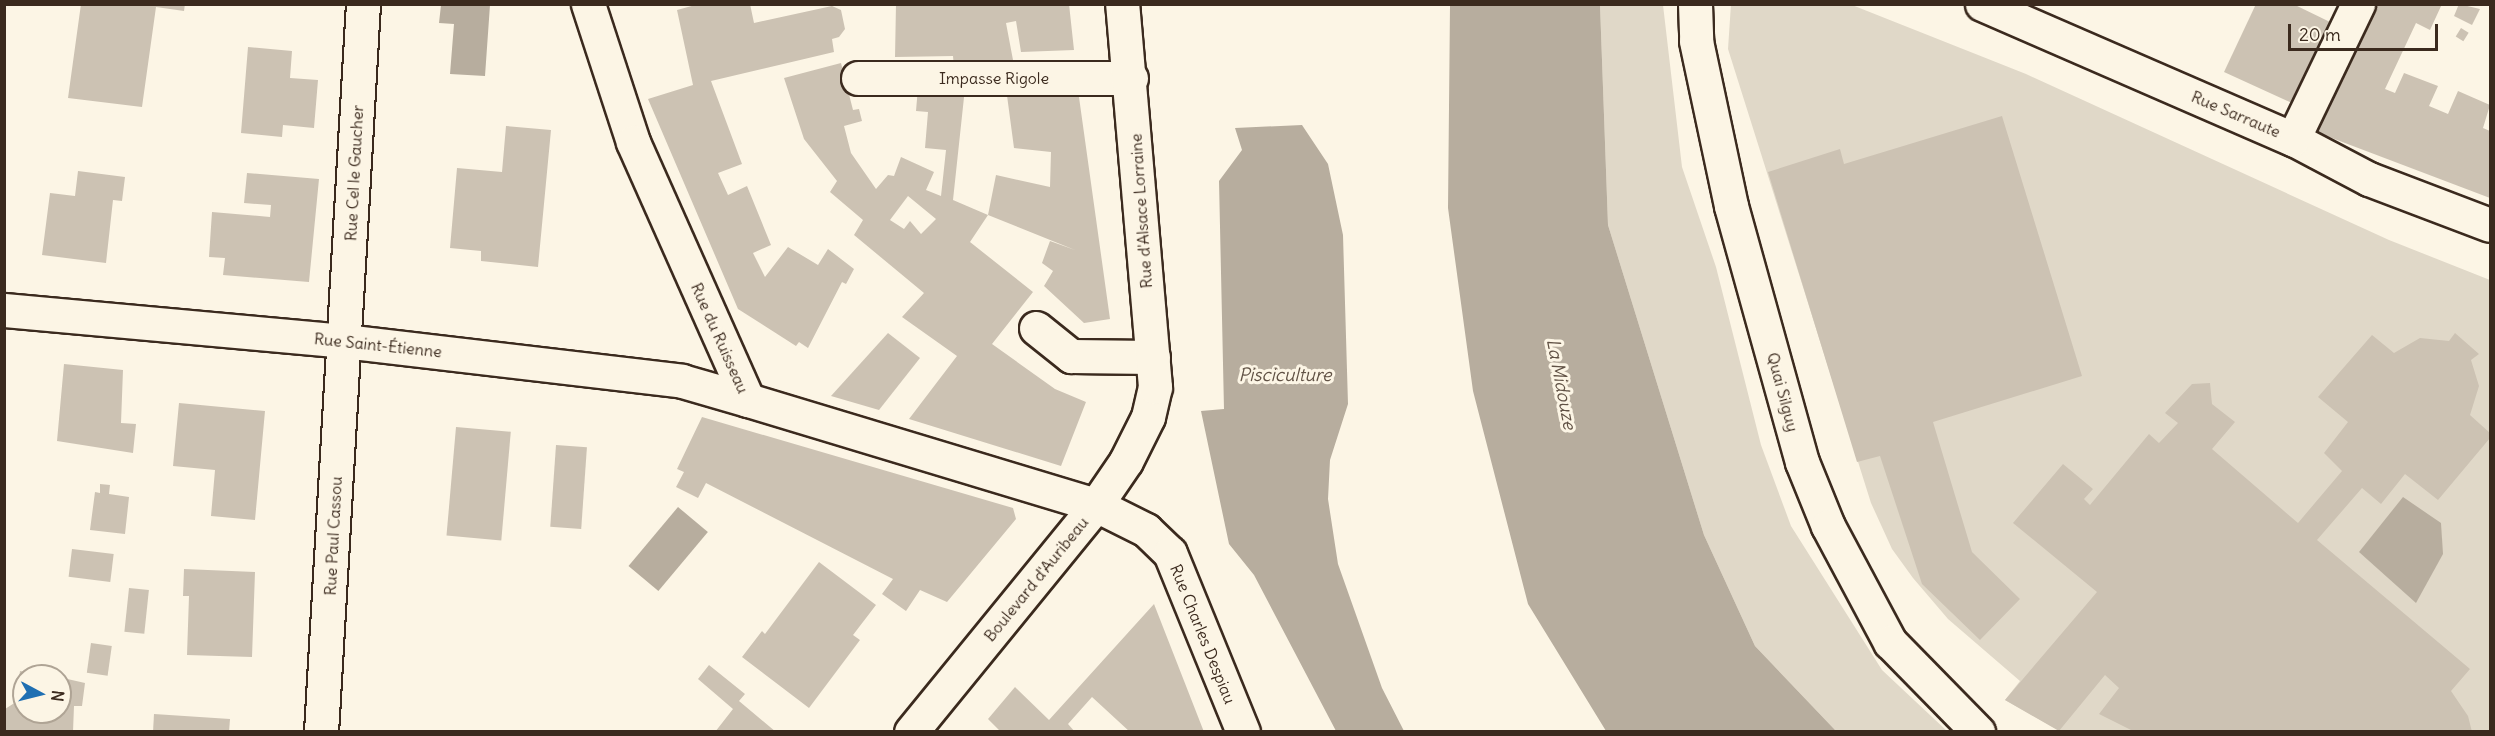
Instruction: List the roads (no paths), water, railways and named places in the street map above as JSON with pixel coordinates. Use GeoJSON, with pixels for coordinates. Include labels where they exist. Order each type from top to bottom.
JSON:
{"type":"FeatureCollection","features":[{"type":"Feature","properties":{"kind":"street","name":"Rue Cel le Gaucher"},"geometry":{"type":"LineString","coordinates":[[344,341],[363,4]]}},
{"type":"Feature","properties":{"kind":"street","name":"Rue du Ruisseau"},"geometry":{"type":"LineString","coordinates":[[588,4],[633,142],[748,400],[1096,505]]}},
{"type":"Feature","properties":{"kind":"street","name":"Rue d'Alsace Lorraine"},"geometry":{"type":"LineString","coordinates":[[1122,4],[1131,78],[1155,387],[1148,417]]}},
{"type":"Feature","properties":{"kind":"street","name":"Quai Silguy"},"geometry":{"type":"LineString","coordinates":[[1695,4],[1696,41],[1731,206],[1802,462],[1828,526],[1890,642],[1978,732]]}},
{"type":"Feature","properties":{"kind":"street","name":"Rue Sarraute"},"geometry":{"type":"LineString","coordinates":[[1982,4],[2293,139],[2369,179],[2490,225]]}},
{"type":"Feature","properties":{"kind":"street"},"geometry":{"type":"LineString","coordinates":[[2293,139],[2358,4]]}},
{"type":"Feature","properties":{"kind":"street","name":"Impasse Rigole"},"geometry":{"type":"LineString","coordinates":[[858,78],[1131,78]]}},
{"type":"Feature","properties":{"kind":"street","name":"Rue Saint-Étienne"},"geometry":{"type":"LineString","coordinates":[[4,310],[344,341],[682,381],[748,400]]}},
{"type":"Feature","properties":{"kind":"street"},"geometry":{"type":"LineString","coordinates":[[1036,328],[1071,356],[1153,357]]}},
{"type":"Feature","properties":{"kind":"street","name":"Rue Paul Cassou"},"geometry":{"type":"LineString","coordinates":[[321,732],[344,341]]}},
{"type":"Feature","properties":{"kind":"street","name":"Boulevard d'Auribeau"},"geometry":{"type":"LineString","coordinates":[[911,732],[1096,505],[1126,461],[1148,417]]}},
{"type":"Feature","properties":{"kind":"street","name":"Rue Charles Despiau"},"geometry":{"type":"LineString","coordinates":[[1096,505],[1146,530],[1170,553],[1243,732]]}},
{"type":"Feature","properties":{"kind":"water"},"geometry":{"type":"Polygon","coordinates":[[[441,5],[490,5],[485,76],[450,74],[454,24],[439,23],[441,5]]]}},
{"type":"Feature","properties":{"kind":"water","name":"La Midouze"},"geometry":{"type":"Polygon","coordinates":[[[1450,5],[1600,5],[1608,225],[1704,535],[1755,646],[1836,731],[1606,731],[1528,604],[1473,391],[1448,208],[1450,5]]]}},
{"type":"Feature","properties":{"kind":"water","name":"Pisciculture"},"geometry":{"type":"Polygon","coordinates":[[[1302,125],[1328,164],[1343,235],[1348,404],[1330,460],[1328,499],[1338,564],[1382,688],[1404,731],[1336,731],[1254,575],[1229,544],[1201,411],[1224,409],[1219,181],[1242,150],[1235,128],[1302,125]]]}},
{"type":"Feature","properties":{"kind":"water"},"geometry":{"type":"Polygon","coordinates":[[[2403,497],[2441,523],[2443,554],[2416,603],[2359,552],[2403,497]]]}},
{"type":"Feature","properties":{"kind":"water"},"geometry":{"type":"Polygon","coordinates":[[[678,507],[708,532],[658,591],[629,566],[678,507]]]}}]}
